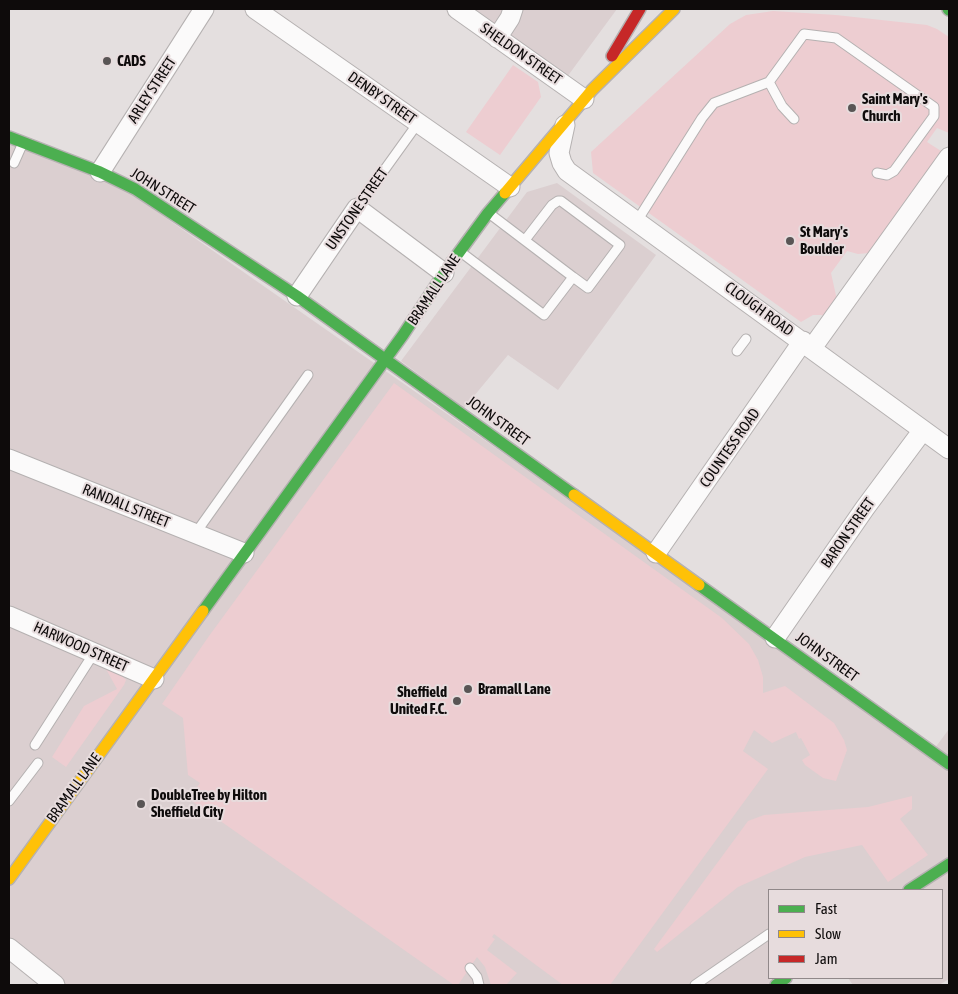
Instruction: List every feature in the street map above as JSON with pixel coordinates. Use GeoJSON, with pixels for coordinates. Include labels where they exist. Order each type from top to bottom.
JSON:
{"type":"FeatureCollection","features":[{"type":"Feature","properties":{"kind":"main road","name":"BRAMALL LANE"},"geometry":{"type":"LineString","coordinates":[[588,94],[640,9]]}},
{"type":"Feature","properties":{"kind":"main road","name":"BRAMALL LANE"},"geometry":{"type":"LineString","coordinates":[[9,878],[403,335],[459,251],[488,213],[588,94],[674,9]]}},
{"type":"Feature","properties":{"kind":"main road","name":"JOHN STREET"},"geometry":{"type":"LineString","coordinates":[[9,137],[100,172],[135,189],[297,296],[386,358],[949,764]]}},
{"type":"Feature","properties":{"kind":"main road"},"geometry":{"type":"LineString","coordinates":[[911,889],[949,864]]}},
{"type":"Feature","properties":{"kind":"street","name":"ARLEY STREET"},"geometry":{"type":"LineString","coordinates":[[100,172],[204,9]]}},
{"type":"Feature","properties":{"kind":"street","name":"DENBY STREET"},"geometry":{"type":"LineString","coordinates":[[255,9],[510,186]]}},
{"type":"Feature","properties":{"kind":"street","name":"SHELDON STREET"},"geometry":{"type":"LineString","coordinates":[[457,9],[497,38],[588,94]]}},
{"type":"Feature","properties":{"kind":"street"},"geometry":{"type":"LineString","coordinates":[[497,38],[510,18],[513,9]]}},
{"type":"Feature","properties":{"kind":"street","name":"CLOUGH ROAD"},"geometry":{"type":"LineString","coordinates":[[566,119],[559,153],[567,171],[637,221],[762,316],[808,344],[949,449]]}},
{"type":"Feature","properties":{"kind":"street","name":"COUNTESS ROAD"},"geometry":{"type":"LineString","coordinates":[[656,553],[808,344],[949,158]]}},
{"type":"Feature","properties":{"kind":"street"},"geometry":{"type":"LineString","coordinates":[[357,208],[444,273]]}},
{"type":"Feature","properties":{"kind":"street","name":"UNSTONE STREET"},"geometry":{"type":"LineString","coordinates":[[297,296],[357,208]]}},
{"type":"Feature","properties":{"kind":"street","name":"BARON STREET"},"geometry":{"type":"LineString","coordinates":[[775,638],[865,508],[922,430]]}},
{"type":"Feature","properties":{"kind":"street","name":"RANDALL STREET"},"geometry":{"type":"LineString","coordinates":[[9,459],[244,553]]}},
{"type":"Feature","properties":{"kind":"street","name":"HARWOOD STREET"},"geometry":{"type":"LineString","coordinates":[[9,616],[154,679]]}},
{"type":"Feature","properties":{"kind":"street"},"geometry":{"type":"LineString","coordinates":[[9,948],[55,985]]}},
{"type":"Feature","properties":{"kind":"lane"},"geometry":{"type":"LineString","coordinates":[[637,221],[702,118],[714,103],[769,82],[804,34],[836,38],[934,107],[934,116],[894,171],[887,175],[877,173]]}},
{"type":"Feature","properties":{"kind":"lane"},"geometry":{"type":"LineString","coordinates":[[769,82],[782,106],[794,119]]}},
{"type":"Feature","properties":{"kind":"lane","name":"UNSTONE STREET"},"geometry":{"type":"LineString","coordinates":[[357,208],[418,123]]}},
{"type":"Feature","properties":{"kind":"lane"},"geometry":{"type":"LineString","coordinates":[[14,163],[23,143]]}},
{"type":"Feature","properties":{"kind":"lane"},"geometry":{"type":"LineString","coordinates":[[488,213],[588,288],[620,245],[561,201],[552,205],[525,240]]}},
{"type":"Feature","properties":{"kind":"lane"},"geometry":{"type":"LineString","coordinates":[[459,251],[544,315],[573,277]]}},
{"type":"Feature","properties":{"kind":"lane"},"geometry":{"type":"LineString","coordinates":[[737,351],[746,339]]}},
{"type":"Feature","properties":{"kind":"lane"},"geometry":{"type":"LineString","coordinates":[[195,534],[308,375]]}},
{"type":"Feature","properties":{"kind":"lane"},"geometry":{"type":"LineString","coordinates":[[35,745],[94,653]]}},
{"type":"Feature","properties":{"kind":"lane"},"geometry":{"type":"LineString","coordinates":[[9,801],[38,763]]}},
{"type":"Feature","properties":{"kind":"lane"},"geometry":{"type":"LineString","coordinates":[[695,985],[768,935]]}},
{"type":"Feature","properties":{"kind":"lane"},"geometry":{"type":"LineString","coordinates":[[470,968],[477,976],[479,985]]}},
{"type":"Feature","properties":{"kind":"shaded area"},"geometry":{"type":"Polygon","coordinates":[[[468,9],[617,9],[567,77],[468,9]]]}},
{"type":"Feature","properties":{"kind":"shaded area"},"geometry":{"type":"Polygon","coordinates":[[[773,11],[836,15],[927,25],[949,37],[949,133],[937,128],[927,142],[946,156],[869,253],[858,254],[847,251],[831,273],[837,300],[828,317],[813,315],[801,322],[593,173],[591,152],[730,24],[746,15],[773,11]]]}},
{"type":"Feature","properties":{"kind":"shaded area"},"geometry":{"type":"Polygon","coordinates":[[[513,65],[538,82],[541,97],[500,155],[466,132],[513,65]]]}},
{"type":"Feature","properties":{"kind":"shaded area"},"geometry":{"type":"Polygon","coordinates":[[[9,137],[100,172],[932,752],[949,729],[949,979],[939,985],[853,985],[849,979],[943,979],[943,889],[768,889],[768,979],[776,985],[55,985],[9,948],[9,137]]]}},
{"type":"Feature","properties":{"kind":"shaded area"},"geometry":{"type":"Polygon","coordinates":[[[557,183],[656,255],[558,390],[508,355],[464,408],[401,361],[527,192],[557,183]]]}},
{"type":"Feature","properties":{"kind":"shaded area","name":"Bramall Lane"},"geometry":{"type":"Polygon","coordinates":[[[394,383],[722,618],[749,644],[758,660],[763,677],[763,693],[785,686],[834,723],[844,740],[847,750],[836,781],[823,778],[805,765],[802,760],[810,755],[796,732],[772,743],[754,730],[743,751],[768,769],[610,985],[563,985],[494,934],[492,937],[495,939],[487,950],[517,973],[506,985],[491,985],[485,967],[477,957],[458,985],[454,985],[189,799],[200,783],[188,775],[183,718],[162,704],[209,636],[394,383]]]}},
{"type":"Feature","properties":{"kind":"shaded area"},"geometry":{"type":"Polygon","coordinates":[[[106,669],[122,676],[126,680],[124,685],[66,767],[52,757],[84,706],[117,689],[106,669]]]}},
{"type":"Feature","properties":{"kind":"shaded area"},"geometry":{"type":"Polygon","coordinates":[[[912,796],[912,809],[900,819],[928,855],[888,882],[862,845],[805,857],[738,887],[657,952],[654,949],[748,821],[764,815],[868,807],[912,796]]]}},
{"type":"Feature","properties":{"kind":"traffic: fast"},"geometry":{"type":"LineString","coordinates":[[9,137],[100,172],[135,189],[297,296],[574,495]]}},
{"type":"Feature","properties":{"kind":"traffic: fast"},"geometry":{"type":"LineString","coordinates":[[203,611],[403,335],[444,273],[505,193]]}},
{"type":"Feature","properties":{"kind":"traffic: fast"},"geometry":{"type":"LineString","coordinates":[[699,585],[949,764]]}},
{"type":"Feature","properties":{"kind":"traffic: fast"},"geometry":{"type":"LineString","coordinates":[[911,889],[949,864]]}},
{"type":"Feature","properties":{"kind":"traffic: fast"},"geometry":{"type":"LineString","coordinates":[[776,985],[785,979]]}},
{"type":"Feature","properties":{"kind":"traffic: slow"},"geometry":{"type":"LineString","coordinates":[[505,193],[592,90],[674,9]]}},
{"type":"Feature","properties":{"kind":"traffic: slow"},"geometry":{"type":"LineString","coordinates":[[574,495],[699,585]]}},
{"type":"Feature","properties":{"kind":"traffic: slow"},"geometry":{"type":"LineString","coordinates":[[9,879],[203,611]]}},
{"type":"Feature","properties":{"kind":"traffic: jam"},"geometry":{"type":"LineString","coordinates":[[612,56],[640,9]]}},
{"type":"Feature","properties":{"kind":"place","name":"CADS"},"geometry":{"type":"Point","coordinates":[107,61]}},
{"type":"Feature","properties":{"kind":"place","name":"Saint Mary's Church"},"geometry":{"type":"Point","coordinates":[852,108]}},
{"type":"Feature","properties":{"kind":"place","name":"St Mary's Boulder"},"geometry":{"type":"Point","coordinates":[790,241]}},
{"type":"Feature","properties":{"kind":"place","name":"Bramall Lane"},"geometry":{"type":"Point","coordinates":[468,689]}},
{"type":"Feature","properties":{"kind":"place","name":"Sheffield United F.C."},"geometry":{"type":"Point","coordinates":[457,701]}},
{"type":"Feature","properties":{"kind":"place","name":"DoubleTree by Hilton Sheffield City"},"geometry":{"type":"Point","coordinates":[141,804]}}]}
